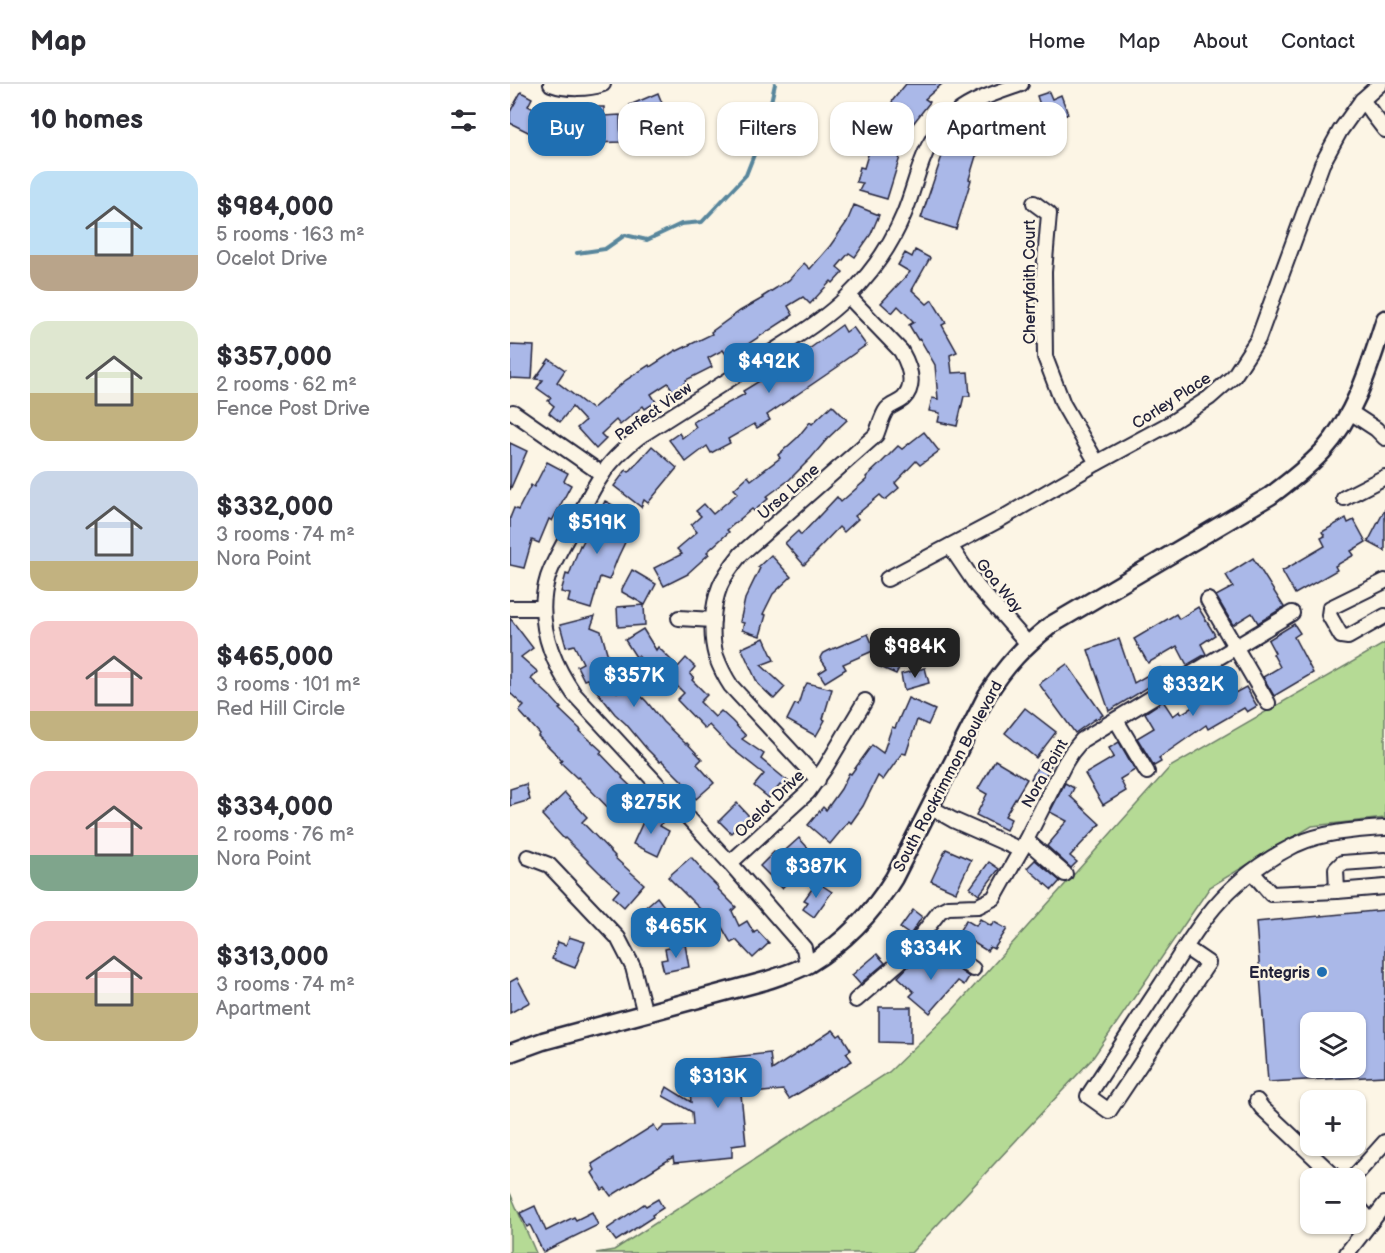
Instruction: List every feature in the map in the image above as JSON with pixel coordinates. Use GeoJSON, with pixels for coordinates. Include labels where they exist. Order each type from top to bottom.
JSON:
{"type":"FeatureCollection","features":[{"type":"Feature","properties":{"kind":"main road","name":"South Rockrimmon Boulevard"},"geometry":{"type":"LineString","coordinates":[[510,1053],[543,1041],[765,981],[807,965],[850,934],[880,900],[894,878],[969,728],[987,695],[1008,664],[1051,625],[1270,496],[1298,476],[1324,450],[1343,425],[1358,397],[1385,319]]}},
{"type":"Feature","properties":{"kind":"street"},"geometry":{"type":"LineString","coordinates":[[551,84],[583,88],[603,84]]}},
{"type":"Feature","properties":{"kind":"street","name":"Perfect View"},"geometry":{"type":"LineString","coordinates":[[543,608],[545,591],[554,563],[602,474],[615,459],[640,436],[816,324],[848,296],[868,275],[894,235],[912,193],[918,168],[933,137],[957,112],[977,101],[1021,84]]}},
{"type":"Feature","properties":{"kind":"street","name":"Corley Place"},"geometry":{"type":"LineString","coordinates":[[887,579],[999,520],[1169,424],[1209,398],[1234,376],[1258,339],[1322,164],[1340,131],[1362,100],[1380,84]]}},
{"type":"Feature","properties":{"kind":"street"},"geometry":{"type":"LineString","coordinates":[[1362,100],[1385,130]]}},
{"type":"Feature","properties":{"kind":"street","name":"Cherryfaith Court"},"geometry":{"type":"LineString","coordinates":[[1034,203],[1049,214],[1044,272],[1046,357],[1063,405],[1097,463]]}},
{"type":"Feature","properties":{"kind":"street","name":"Ursa Lane"},"geometry":{"type":"LineString","coordinates":[[818,780],[731,686],[716,655],[713,620],[720,586],[729,569],[741,554],[876,435],[886,410],[904,397],[909,390],[911,378],[909,367],[901,351],[848,296]]}},
{"type":"Feature","properties":{"kind":"street"},"geometry":{"type":"LineString","coordinates":[[513,412],[602,474]]}},
{"type":"Feature","properties":{"kind":"street"},"geometry":{"type":"LineString","coordinates":[[1350,412],[1376,429],[1385,438]]}},
{"type":"Feature","properties":{"kind":"street"},"geometry":{"type":"LineString","coordinates":[[1344,498],[1385,477]]}},
{"type":"Feature","properties":{"kind":"street","name":"Goa Way"},"geometry":{"type":"LineString","coordinates":[[950,546],[977,586],[1028,644]]}},
{"type":"Feature","properties":{"kind":"street"},"geometry":{"type":"LineString","coordinates":[[1385,581],[1330,608],[1329,615],[1341,636],[1348,637],[1385,616]]}},
{"type":"Feature","properties":{"kind":"street"},"geometry":{"type":"LineString","coordinates":[[1208,600],[1268,703]]}},
{"type":"Feature","properties":{"kind":"street"},"geometry":{"type":"LineString","coordinates":[[510,608],[543,608],[553,658],[574,694],[730,863],[804,948],[807,965]]}},
{"type":"Feature","properties":{"kind":"street","name":"Nora Point"},"geometry":{"type":"LineString","coordinates":[[856,1000],[902,960],[940,911],[948,907],[978,906],[994,898],[1072,752],[1082,740],[1292,613]]}},
{"type":"Feature","properties":{"kind":"street"},"geometry":{"type":"LineString","coordinates":[[679,618],[713,620]]}},
{"type":"Feature","properties":{"kind":"street","name":"Ocelot Drive"},"geometry":{"type":"LineString","coordinates":[[730,863],[808,792],[818,780],[865,701]]}},
{"type":"Feature","properties":{"kind":"street"},"geometry":{"type":"LineString","coordinates":[[1116,720],[1147,772]]}},
{"type":"Feature","properties":{"kind":"street"},"geometry":{"type":"LineString","coordinates":[[930,807],[953,820],[1023,845],[1065,874]]}},
{"type":"Feature","properties":{"kind":"street"},"geometry":{"type":"LineString","coordinates":[[1186,948],[1208,963],[1109,1111],[1088,1096],[1186,948],[1207,917],[1238,882],[1296,845],[1319,837],[1385,828]]}},
{"type":"Feature","properties":{"kind":"street"},"geometry":{"type":"LineString","coordinates":[[528,857],[549,865],[618,938],[633,967],[645,1014]]}},
{"type":"Feature","properties":{"kind":"street"},"geometry":{"type":"LineString","coordinates":[[1337,891],[1336,869],[1342,863],[1385,860]]}},
{"type":"Feature","properties":{"kind":"street"},"geometry":{"type":"LineString","coordinates":[[1252,872],[1271,894],[1385,887]]}},
{"type":"Feature","properties":{"kind":"street"},"geometry":{"type":"LineString","coordinates":[[923,934],[973,969]]}},
{"type":"Feature","properties":{"kind":"street"},"geometry":{"type":"LineString","coordinates":[[1257,1101],[1326,1168]]}},
{"type":"Feature","properties":{"kind":"street"},"geometry":{"type":"LineString","coordinates":[[1362,1168],[1385,1142]]}},
{"type":"Feature","properties":{"kind":"street"},"geometry":{"type":"LineString","coordinates":[[1347,1253],[1385,1204]]}},
{"type":"Feature","properties":{"kind":"street"},"geometry":{"type":"LineString","coordinates":[[1366,1216],[1371,1222]]}},
{"type":"Feature","properties":{"kind":"green space"},"geometry":{"type":"Polygon","coordinates":[[[1385,643],[1385,818],[1312,826],[1210,887],[1092,1059],[911,1253],[596,1253],[614,1250],[889,1072],[951,1012],[1170,767],[1385,643]]]}},
{"type":"Feature","properties":{"kind":"green space"},"geometry":{"type":"Polygon","coordinates":[[[510,1193],[536,1253],[510,1253],[510,1193]]]}},
{"type":"Feature","properties":{"kind":"building"},"geometry":{"type":"Polygon","coordinates":[[[906,84],[942,84],[925,99],[930,102],[926,102],[926,107],[914,122],[914,102],[892,102],[906,84]]]}},
{"type":"Feature","properties":{"kind":"building"},"geometry":{"type":"Polygon","coordinates":[[[521,92],[532,98],[528,102],[528,132],[510,123],[510,112],[521,92]]]}},
{"type":"Feature","properties":{"kind":"building"},"geometry":{"type":"Polygon","coordinates":[[[1049,92],[1052,99],[1061,95],[1064,102],[1039,102],[1037,96],[1049,92]]]}},
{"type":"Feature","properties":{"kind":"building"},"geometry":{"type":"Polygon","coordinates":[[[658,93],[662,102],[637,102],[658,93]]]}},
{"type":"Feature","properties":{"kind":"building"},"geometry":{"type":"Polygon","coordinates":[[[618,115],[618,142],[606,143],[606,116],[618,115]]]}},
{"type":"Feature","properties":{"kind":"building"},"geometry":{"type":"Polygon","coordinates":[[[868,156],[899,156],[887,199],[859,191],[863,183],[856,182],[860,167],[864,168],[868,156]]]}},
{"type":"Feature","properties":{"kind":"building"},"geometry":{"type":"Polygon","coordinates":[[[942,156],[976,156],[956,229],[921,218],[942,156]]]}},
{"type":"Feature","properties":{"kind":"building"},"geometry":{"type":"Polygon","coordinates":[[[854,205],[879,215],[871,234],[855,257],[849,253],[837,267],[843,272],[833,283],[831,281],[810,304],[803,297],[788,306],[793,315],[728,357],[723,350],[708,358],[712,367],[686,380],[687,382],[673,391],[668,383],[651,394],[656,402],[645,409],[643,406],[620,425],[616,420],[601,434],[606,439],[596,449],[577,428],[585,421],[572,407],[560,422],[549,413],[554,406],[548,401],[551,398],[537,388],[543,380],[535,379],[549,359],[565,370],[557,382],[592,409],[626,380],[649,365],[650,367],[676,350],[712,334],[711,332],[740,311],[789,280],[804,263],[810,269],[847,222],[854,205]]]}},
{"type":"Feature","properties":{"kind":"building"},"geometry":{"type":"Polygon","coordinates":[[[915,250],[930,258],[912,290],[927,304],[932,300],[946,323],[942,325],[957,352],[950,355],[952,373],[968,372],[970,396],[964,396],[957,426],[938,422],[940,413],[929,411],[932,398],[938,399],[935,365],[909,325],[914,322],[898,306],[892,313],[881,303],[910,272],[898,265],[905,253],[912,257],[915,250]]]}},
{"type":"Feature","properties":{"kind":"building"},"geometry":{"type":"Polygon","coordinates":[[[842,325],[846,332],[853,327],[866,345],[767,415],[770,420],[757,428],[754,424],[728,439],[730,443],[711,453],[707,446],[686,462],[669,440],[679,433],[682,438],[696,427],[693,422],[745,394],[743,391],[794,360],[842,325]]]}},
{"type":"Feature","properties":{"kind":"building"},"geometry":{"type":"Polygon","coordinates":[[[510,345],[534,346],[532,379],[510,378],[510,345]]]}},
{"type":"Feature","properties":{"kind":"building"},"geometry":{"type":"Polygon","coordinates":[[[832,405],[847,420],[789,480],[766,497],[768,499],[754,511],[752,509],[727,530],[729,532],[688,574],[664,586],[654,568],[682,554],[677,549],[697,532],[691,525],[701,516],[696,511],[704,504],[713,514],[738,493],[734,489],[748,476],[751,480],[780,458],[778,455],[797,438],[810,422],[812,424],[832,405]]]}},
{"type":"Feature","properties":{"kind":"building"},"geometry":{"type":"Polygon","coordinates":[[[924,432],[939,451],[920,465],[916,461],[895,483],[899,488],[885,500],[880,495],[855,516],[858,519],[844,532],[839,527],[804,565],[785,543],[798,531],[801,535],[837,497],[841,502],[867,479],[866,477],[898,446],[902,449],[924,432]]]}},
{"type":"Feature","properties":{"kind":"building"},"geometry":{"type":"Polygon","coordinates":[[[510,443],[527,451],[510,490],[510,443]]]}},
{"type":"Feature","properties":{"kind":"building"},"geometry":{"type":"Polygon","coordinates":[[[652,446],[677,468],[648,503],[644,500],[641,507],[614,486],[626,470],[629,472],[652,446]]]}},
{"type":"Feature","properties":{"kind":"building"},"geometry":{"type":"Polygon","coordinates":[[[547,462],[568,473],[564,481],[571,485],[552,521],[549,519],[539,543],[532,540],[524,568],[510,565],[510,518],[514,508],[518,510],[531,485],[534,487],[547,462]]]}},
{"type":"Feature","properties":{"kind":"building"},"geometry":{"type":"Polygon","coordinates":[[[605,501],[635,517],[609,580],[600,577],[591,609],[568,602],[570,594],[561,592],[566,574],[569,575],[580,545],[605,501]]]}},
{"type":"Feature","properties":{"kind":"building"},"geometry":{"type":"Polygon","coordinates":[[[1385,509],[1385,551],[1368,542],[1385,509]]]}},
{"type":"Feature","properties":{"kind":"building"},"geometry":{"type":"Polygon","coordinates":[[[1346,518],[1348,523],[1354,520],[1366,542],[1351,551],[1354,555],[1335,566],[1337,570],[1295,594],[1282,571],[1325,546],[1321,538],[1325,536],[1322,532],[1346,518]]]}},
{"type":"Feature","properties":{"kind":"building"},"geometry":{"type":"Polygon","coordinates":[[[771,555],[791,577],[773,594],[763,614],[766,615],[760,636],[742,630],[744,623],[740,622],[745,599],[760,568],[758,567],[771,555]]]}},
{"type":"Feature","properties":{"kind":"building"},"geometry":{"type":"Polygon","coordinates":[[[1253,558],[1284,607],[1258,623],[1252,613],[1233,625],[1216,596],[1233,587],[1226,575],[1253,558]]]}},
{"type":"Feature","properties":{"kind":"building"},"geometry":{"type":"Polygon","coordinates":[[[632,570],[656,584],[645,605],[622,592],[632,570]]]}},
{"type":"Feature","properties":{"kind":"building"},"geometry":{"type":"Polygon","coordinates":[[[644,605],[645,625],[618,627],[617,607],[644,605]]]}},
{"type":"Feature","properties":{"kind":"building"},"geometry":{"type":"Polygon","coordinates":[[[1198,607],[1215,635],[1201,644],[1206,654],[1187,665],[1177,646],[1148,663],[1134,639],[1176,614],[1179,619],[1198,607]]]}},
{"type":"Feature","properties":{"kind":"building"},"geometry":{"type":"Polygon","coordinates":[[[595,616],[591,627],[601,631],[608,656],[603,659],[611,667],[617,692],[622,692],[622,681],[628,689],[631,686],[663,722],[702,759],[697,764],[714,783],[696,799],[684,783],[646,748],[615,714],[587,679],[584,680],[577,666],[583,663],[574,645],[566,647],[560,625],[595,616]]]}},
{"type":"Feature","properties":{"kind":"building"},"geometry":{"type":"Polygon","coordinates":[[[510,618],[533,648],[521,657],[538,672],[531,679],[602,751],[600,753],[644,799],[622,822],[560,762],[562,760],[538,736],[540,734],[519,711],[524,706],[510,693],[510,618]]]}},
{"type":"Feature","properties":{"kind":"building"},"geometry":{"type":"Polygon","coordinates":[[[1294,624],[1300,633],[1294,637],[1313,673],[1274,696],[1263,677],[1280,667],[1268,640],[1294,624]]]}},
{"type":"Feature","properties":{"kind":"building"},"geometry":{"type":"Polygon","coordinates":[[[643,629],[656,650],[658,647],[678,667],[686,658],[695,667],[690,673],[694,678],[692,680],[707,695],[700,702],[715,717],[721,711],[732,721],[746,736],[742,739],[764,754],[761,759],[789,782],[784,788],[780,785],[769,798],[754,786],[764,774],[731,748],[709,725],[705,729],[677,700],[684,693],[664,673],[660,678],[638,656],[636,657],[625,640],[643,629]]]}},
{"type":"Feature","properties":{"kind":"building"},"geometry":{"type":"Polygon","coordinates":[[[868,634],[875,650],[843,664],[846,669],[825,682],[819,673],[827,668],[820,658],[822,654],[868,634]]]}},
{"type":"Feature","properties":{"kind":"building"},"geometry":{"type":"Polygon","coordinates":[[[764,638],[774,660],[761,665],[785,687],[774,699],[758,684],[741,647],[764,638]]]}},
{"type":"Feature","properties":{"kind":"building"},"geometry":{"type":"Polygon","coordinates":[[[1119,639],[1134,683],[1160,668],[1165,677],[1109,711],[1088,650],[1119,639]]]}},
{"type":"Feature","properties":{"kind":"building"},"geometry":{"type":"Polygon","coordinates":[[[895,640],[909,647],[896,674],[878,666],[883,654],[888,656],[895,640]]]}},
{"type":"Feature","properties":{"kind":"building"},"geometry":{"type":"Polygon","coordinates":[[[1067,664],[1103,715],[1075,733],[1039,684],[1067,664]]]}},
{"type":"Feature","properties":{"kind":"building"},"geometry":{"type":"Polygon","coordinates":[[[925,668],[929,683],[904,690],[901,674],[925,668]]]}},
{"type":"Feature","properties":{"kind":"building"},"geometry":{"type":"Polygon","coordinates":[[[1220,668],[1225,677],[1222,678],[1231,695],[1246,687],[1257,706],[1247,712],[1244,708],[1208,729],[1206,725],[1159,758],[1161,762],[1154,766],[1137,738],[1154,728],[1145,713],[1163,701],[1173,716],[1180,711],[1181,714],[1211,696],[1201,680],[1220,668]]]}},
{"type":"Feature","properties":{"kind":"building"},"geometry":{"type":"Polygon","coordinates":[[[807,683],[832,689],[823,719],[825,720],[816,736],[787,720],[795,704],[798,705],[807,683]]]}},
{"type":"Feature","properties":{"kind":"building"},"geometry":{"type":"Polygon","coordinates":[[[908,698],[935,710],[928,725],[917,720],[906,754],[902,753],[883,780],[878,776],[863,806],[851,823],[849,821],[830,844],[808,825],[823,807],[826,810],[849,773],[851,774],[872,745],[883,753],[892,727],[895,728],[908,698]]]}},
{"type":"Feature","properties":{"kind":"building"},"geometry":{"type":"Polygon","coordinates":[[[1025,708],[1056,732],[1036,758],[1005,733],[1025,708]]]}},
{"type":"Feature","properties":{"kind":"building"},"geometry":{"type":"Polygon","coordinates":[[[1119,742],[1135,770],[1120,779],[1126,791],[1103,805],[1085,774],[1114,757],[1109,748],[1119,742]]]}},
{"type":"Feature","properties":{"kind":"building"},"geometry":{"type":"Polygon","coordinates":[[[995,760],[1027,779],[1005,816],[1011,819],[1006,830],[976,815],[987,794],[978,789],[995,760]]]}},
{"type":"Feature","properties":{"kind":"building"},"geometry":{"type":"Polygon","coordinates":[[[1041,760],[1051,765],[1041,784],[1031,779],[1041,760]]]}},
{"type":"Feature","properties":{"kind":"building"},"geometry":{"type":"Polygon","coordinates":[[[1065,783],[1074,788],[1070,796],[1100,824],[1070,856],[1077,862],[1071,868],[1047,846],[1067,821],[1050,812],[1065,783]]]}},
{"type":"Feature","properties":{"kind":"building"},"geometry":{"type":"Polygon","coordinates":[[[526,784],[530,800],[510,806],[510,789],[526,784]]]}},
{"type":"Feature","properties":{"kind":"building"},"geometry":{"type":"Polygon","coordinates":[[[565,793],[587,817],[582,822],[614,857],[644,884],[624,907],[613,897],[619,890],[564,839],[542,815],[565,793]]]}},
{"type":"Feature","properties":{"kind":"building"},"geometry":{"type":"Polygon","coordinates":[[[737,803],[749,816],[731,833],[719,821],[737,803]]]}},
{"type":"Feature","properties":{"kind":"building"},"geometry":{"type":"Polygon","coordinates":[[[647,813],[663,821],[660,826],[669,831],[658,856],[633,844],[647,813]]]}},
{"type":"Feature","properties":{"kind":"building"},"geometry":{"type":"Polygon","coordinates":[[[799,838],[816,857],[804,869],[802,867],[782,888],[760,866],[774,852],[779,856],[799,838]]]}},
{"type":"Feature","properties":{"kind":"building"},"geometry":{"type":"Polygon","coordinates":[[[946,849],[971,860],[956,892],[931,881],[946,849]]]}},
{"type":"Feature","properties":{"kind":"building"},"geometry":{"type":"Polygon","coordinates":[[[691,857],[736,907],[732,911],[739,926],[747,921],[754,933],[757,930],[769,943],[753,958],[736,940],[731,943],[720,924],[716,928],[668,877],[691,857]]]}},
{"type":"Feature","properties":{"kind":"building"},"geometry":{"type":"Polygon","coordinates":[[[1035,860],[1060,881],[1052,890],[1027,868],[1035,860]]]}},
{"type":"Feature","properties":{"kind":"building"},"geometry":{"type":"Polygon","coordinates":[[[989,862],[999,869],[979,895],[970,888],[989,862]]]}},
{"type":"Feature","properties":{"kind":"building"},"geometry":{"type":"Polygon","coordinates":[[[817,882],[832,892],[814,917],[803,909],[808,902],[804,900],[817,882]]]}},
{"type":"Feature","properties":{"kind":"building"},"geometry":{"type":"Polygon","coordinates":[[[657,897],[673,918],[651,936],[641,923],[648,918],[642,910],[657,897]]]}},
{"type":"Feature","properties":{"kind":"building"},"geometry":{"type":"Polygon","coordinates":[[[913,910],[922,917],[910,935],[900,928],[913,910]]]}},
{"type":"Feature","properties":{"kind":"building","name":"Entegris"},"geometry":{"type":"Polygon","coordinates":[[[1385,910],[1385,1076],[1366,1077],[1366,1012],[1300,1012],[1300,1078],[1346,1078],[1268,1082],[1256,922],[1385,910]]]}},
{"type":"Feature","properties":{"kind":"building"},"geometry":{"type":"Polygon","coordinates":[[[980,919],[991,926],[994,922],[1007,929],[994,949],[990,947],[987,951],[958,933],[966,920],[976,926],[980,919]]]}},
{"type":"Feature","properties":{"kind":"building"},"geometry":{"type":"Polygon","coordinates":[[[569,937],[585,942],[575,968],[552,959],[558,942],[566,945],[569,937]]]}},
{"type":"Feature","properties":{"kind":"building"},"geometry":{"type":"Polygon","coordinates":[[[685,944],[689,967],[664,972],[661,960],[667,959],[665,949],[685,944]]]}},
{"type":"Feature","properties":{"kind":"building"},"geometry":{"type":"Polygon","coordinates":[[[877,954],[885,963],[860,984],[852,975],[877,954]]]}},
{"type":"Feature","properties":{"kind":"building"},"geometry":{"type":"Polygon","coordinates":[[[920,954],[935,968],[943,959],[969,977],[964,985],[958,981],[930,1013],[910,996],[914,992],[898,977],[920,954]]]}},
{"type":"Feature","properties":{"kind":"building"},"geometry":{"type":"Polygon","coordinates":[[[517,978],[530,1002],[510,1013],[510,982],[517,978]]]}},
{"type":"Feature","properties":{"kind":"building"},"geometry":{"type":"Polygon","coordinates":[[[879,1007],[911,1007],[911,1043],[879,1042],[879,1007]]]}},
{"type":"Feature","properties":{"kind":"building"},"geometry":{"type":"Polygon","coordinates":[[[833,1030],[838,1036],[841,1034],[851,1050],[846,1053],[852,1061],[789,1099],[783,1090],[741,1094],[746,1144],[732,1146],[732,1157],[674,1163],[673,1157],[611,1196],[605,1188],[602,1190],[592,1173],[595,1170],[592,1164],[654,1125],[658,1132],[664,1126],[693,1125],[692,1112],[663,1096],[667,1087],[691,1102],[687,1062],[770,1053],[772,1070],[833,1030]]]}},
{"type":"Feature","properties":{"kind":"building"},"geometry":{"type":"Polygon","coordinates":[[[658,1199],[663,1208],[616,1241],[607,1229],[644,1204],[646,1206],[658,1199]]]}},
{"type":"Feature","properties":{"kind":"building"},"geometry":{"type":"Polygon","coordinates":[[[535,1206],[546,1231],[574,1217],[576,1220],[592,1212],[598,1225],[543,1252],[530,1225],[527,1227],[520,1213],[535,1206]]]}},
{"type":"Feature","properties":{"kind":"waterway"},"geometry":{"type":"LineString","coordinates":[[577,253],[605,249],[625,235],[647,240],[681,224],[702,222],[746,175],[766,124],[775,84]]}},
{"type":"Feature","properties":{"kind":"place","name":"Entegris"},"geometry":{"type":"Point","coordinates":[1322,972]}}]}
